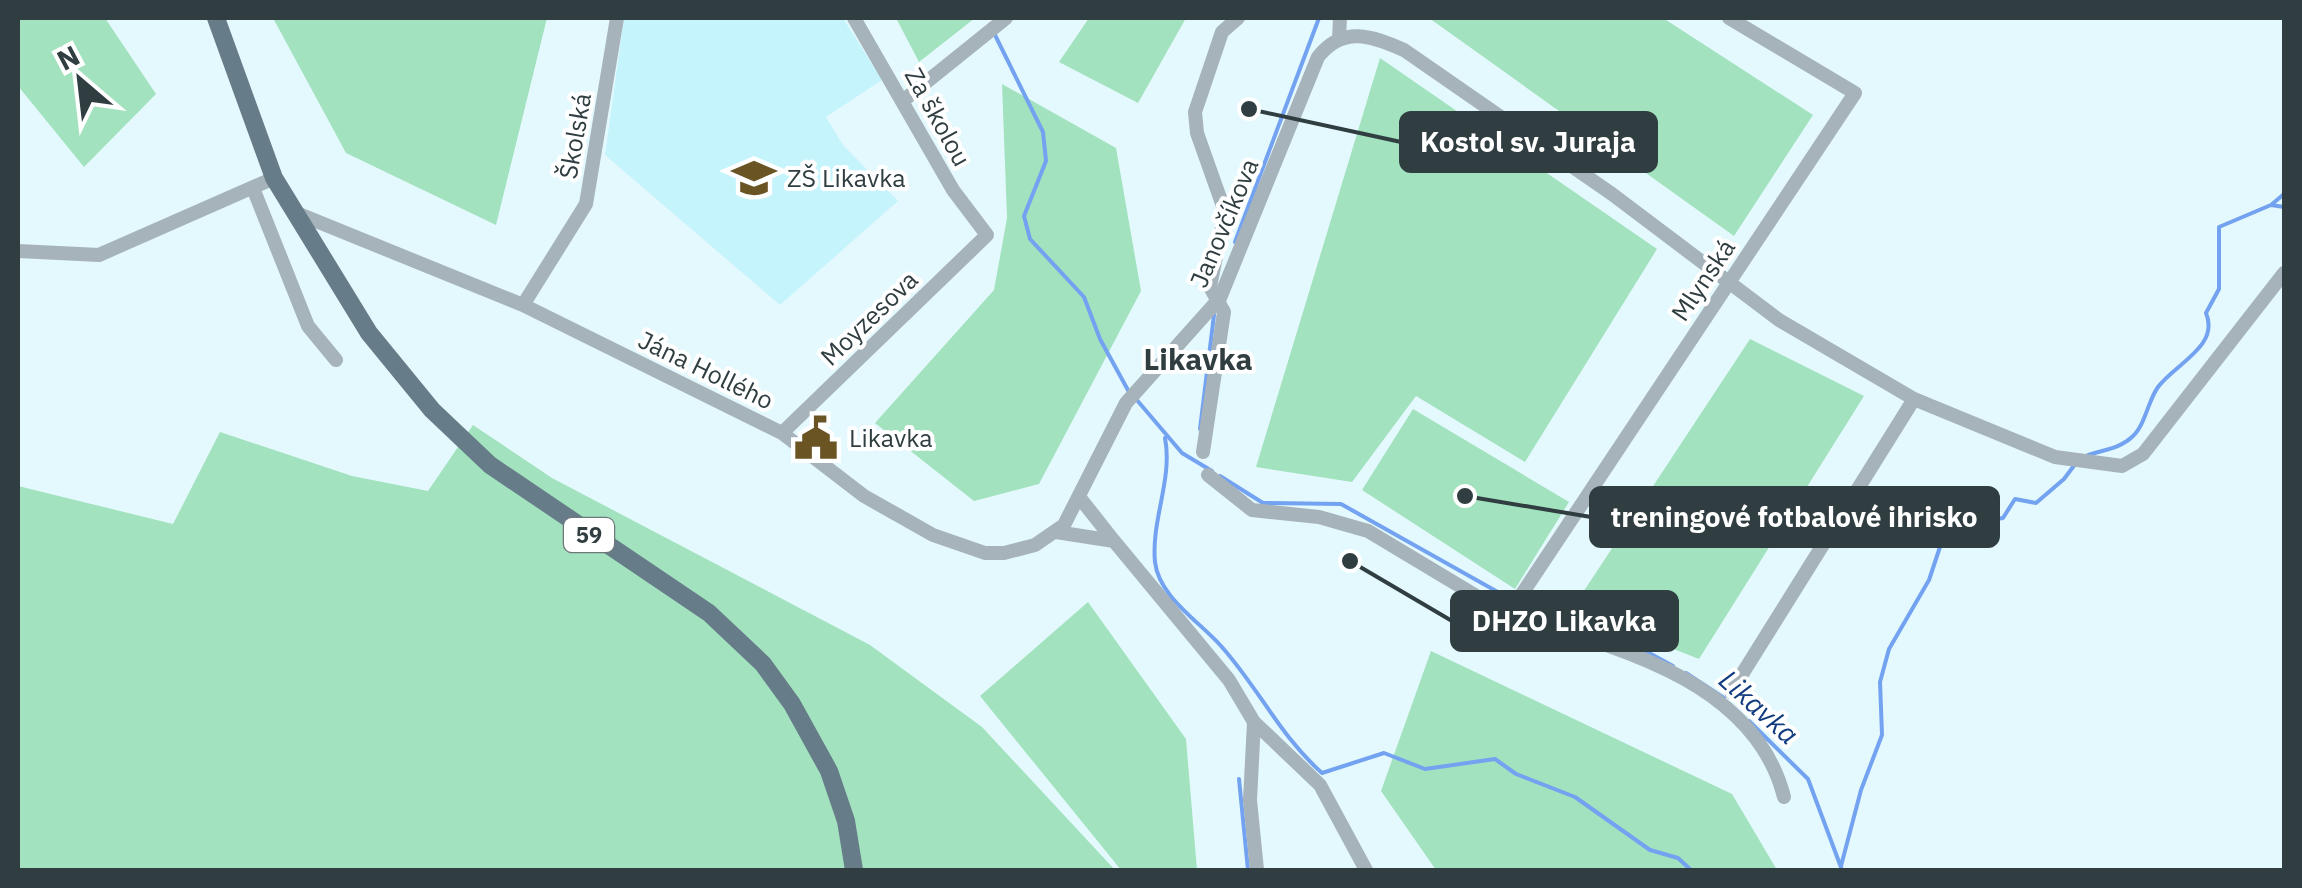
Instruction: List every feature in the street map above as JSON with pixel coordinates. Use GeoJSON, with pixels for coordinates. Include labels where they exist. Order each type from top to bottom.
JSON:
{"type":"FeatureCollection","features":[{"type":"Feature","properties":{"kind":"main road","name":"59"},"geometry":{"type":"LineString","coordinates":[[216,18],[274,178],[368,333],[432,410],[470,447],[544,505],[709,613],[762,664],[792,704],[829,771],[846,821],[854,870]]}},
{"type":"Feature","properties":{"kind":"street","name":"Školská"},"geometry":{"type":"LineString","coordinates":[[523,305],[586,204],[617,18]]}},
{"type":"Feature","properties":{"kind":"street","name":"Za školou"},"geometry":{"type":"LineString","coordinates":[[854,18],[953,190],[987,235]]}},
{"type":"Feature","properties":{"kind":"street"},"geometry":{"type":"LineString","coordinates":[[904,100],[1006,18]]}},
{"type":"Feature","properties":{"kind":"street"},"geometry":{"type":"LineString","coordinates":[[1203,452],[1224,312],[1220,298],[1210,287],[1225,212],[1197,133],[1195,112],[1222,32],[1238,18]]}},
{"type":"Feature","properties":{"kind":"street"},"geometry":{"type":"LineString","coordinates":[[1340,18],[1339,38],[1361,34],[1404,50],[1612,194],[1779,320],[1914,399],[2055,457],[2122,466],[2144,454],[2284,272]]}},
{"type":"Feature","properties":{"kind":"street","name":"Mlynská"},"geometry":{"type":"LineString","coordinates":[[1513,606],[1855,93],[1730,18]]}},
{"type":"Feature","properties":{"kind":"street","name":"Janovčíkova"},"geometry":{"type":"LineString","coordinates":[[1056,532],[1080,498],[1126,403],[1220,298],[1318,58],[1339,38]]}},
{"type":"Feature","properties":{"kind":"street"},"geometry":{"type":"LineString","coordinates":[[18,250],[99,255],[274,178]]}},
{"type":"Feature","properties":{"kind":"street"},"geometry":{"type":"LineString","coordinates":[[253,188],[308,326],[336,360]]}},
{"type":"Feature","properties":{"kind":"street","name":"Jána Hollého"},"geometry":{"type":"LineString","coordinates":[[292,210],[523,305],[782,432],[864,496],[956,544],[985,553],[1004,553],[1035,545],[1056,532]]}},
{"type":"Feature","properties":{"kind":"street","name":"Moyzesova"},"geometry":{"type":"LineString","coordinates":[[782,432],[987,235]]}},
{"type":"Feature","properties":{"kind":"street"},"geometry":{"type":"LineString","coordinates":[[1731,692],[1914,399]]}},
{"type":"Feature","properties":{"kind":"street"},"geometry":{"type":"LineString","coordinates":[[1208,475],[1252,510],[1319,517],[1368,530],[1513,606],[1638,653],[1726,707],[1772,760],[1784,796]]}},
{"type":"Feature","properties":{"kind":"street"},"geometry":{"type":"LineString","coordinates":[[1080,498],[1229,680],[1254,722],[1320,786],[1366,870]]}},
{"type":"Feature","properties":{"kind":"street"},"geometry":{"type":"LineString","coordinates":[[1056,532],[1114,541]]}},
{"type":"Feature","properties":{"kind":"street"},"geometry":{"type":"LineString","coordinates":[[1254,722],[1250,760],[1257,870]]}},
{"type":"Feature","properties":{"kind":"street"},"geometry":{"type":"LineString","coordinates":[[1250,760],[1282,748]]}},
{"type":"Feature","properties":{"kind":"shaded area","name":"ZŠ Likavka"},"geometry":{"type":"Polygon","coordinates":[[[624,18],[843,18],[882,80],[826,117],[843,145],[898,201],[780,305],[605,155],[624,18]]]}},
{"type":"Feature","properties":{"kind":"green space"},"geometry":{"type":"Polygon","coordinates":[[[18,18],[105,18],[156,94],[84,167],[18,86],[18,18]]]}},
{"type":"Feature","properties":{"kind":"green space"},"geometry":{"type":"Polygon","coordinates":[[[273,18],[547,18],[496,225],[346,153],[273,18]]]}},
{"type":"Feature","properties":{"kind":"green space"},"geometry":{"type":"Polygon","coordinates":[[[896,18],[975,18],[919,62],[896,18]]]}},
{"type":"Feature","properties":{"kind":"green space"},"geometry":{"type":"Polygon","coordinates":[[[1089,18],[1186,18],[1138,103],[1059,62],[1089,18]]]}},
{"type":"Feature","properties":{"kind":"green space"},"geometry":{"type":"Polygon","coordinates":[[[1429,18],[1663,18],[1813,115],[1734,236],[1429,18]]]}},
{"type":"Feature","properties":{"kind":"green space"},"geometry":{"type":"Polygon","coordinates":[[[1380,58],[1657,249],[1525,462],[1416,396],[1352,482],[1256,467],[1380,58]]]}},
{"type":"Feature","properties":{"kind":"green space"},"geometry":{"type":"Polygon","coordinates":[[[1002,84],[1116,148],[1141,291],[1039,484],[974,501],[875,423],[994,290],[1007,218],[1002,84]]]}},
{"type":"Feature","properties":{"kind":"green space"},"geometry":{"type":"Polygon","coordinates":[[[1750,339],[1864,396],[1699,659],[1572,609],[1750,339]]]}},
{"type":"Feature","properties":{"kind":"green space"},"geometry":{"type":"Polygon","coordinates":[[[1413,409],[1569,502],[1515,589],[1362,490],[1413,409]]]}},
{"type":"Feature","properties":{"kind":"green space"},"geometry":{"type":"Polygon","coordinates":[[[473,425],[552,478],[870,645],[982,727],[1115,870],[18,870],[18,486],[173,524],[220,432],[352,476],[428,491],[473,425]]]}},
{"type":"Feature","properties":{"kind":"green space"},"geometry":{"type":"Polygon","coordinates":[[[1088,602],[1186,739],[1197,870],[1121,870],[980,696],[1088,602]]]}},
{"type":"Feature","properties":{"kind":"green space"},"geometry":{"type":"Polygon","coordinates":[[[1431,651],[1732,794],[1777,870],[1436,870],[1381,791],[1431,651]]]}},
{"type":"Feature","properties":{"kind":"waterway"},"geometry":{"type":"LineString","coordinates":[[1235,242],[1319,18]]}},
{"type":"Feature","properties":{"kind":"waterway","name":"Likavka"},"geometry":{"type":"LineString","coordinates":[[995,35],[1043,132],[1046,161],[1024,216],[1030,239],[1084,297],[1100,339],[1129,392]]}},
{"type":"Feature","properties":{"kind":"waterway"},"geometry":{"type":"LineString","coordinates":[[2083,457],[2115,447],[2133,436],[2158,387],[2194,354],[2207,335],[2206,313],[2219,289],[2219,227],[2271,205],[2284,194]]}},
{"type":"Feature","properties":{"kind":"waterway"},"geometry":{"type":"LineString","coordinates":[[2271,205],[2284,207]]}},
{"type":"Feature","properties":{"kind":"waterway"},"geometry":{"type":"LineString","coordinates":[[1200,429],[1214,315]]}},
{"type":"Feature","properties":{"kind":"waterway","name":"Likavka"},"geometry":{"type":"LineString","coordinates":[[1136,399],[1182,453],[1212,471]]}},
{"type":"Feature","properties":{"kind":"waterway"},"geometry":{"type":"LineString","coordinates":[[1165,438],[1166,469],[1155,546],[1158,575],[1181,608],[1221,646],[1294,743],[1322,773],[1384,753],[1425,769],[1495,759],[1516,774],[1575,797],[1650,850],[1678,858],[1691,870]]}},
{"type":"Feature","properties":{"kind":"waterway"},"geometry":{"type":"LineString","coordinates":[[1841,866],[1861,790],[1882,735],[1880,682],[1889,649],[1929,580],[1943,538],[1957,542],[1977,522],[2003,518],[2015,499],[2036,503],[2076,463]]}},
{"type":"Feature","properties":{"kind":"waterway","name":"Likavka"},"geometry":{"type":"LineString","coordinates":[[1220,476],[1263,503],[1341,504],[1512,600]]}},
{"type":"Feature","properties":{"kind":"waterway","name":"Likavka"},"geometry":{"type":"LineString","coordinates":[[1520,604],[1627,641],[1673,666]]}},
{"type":"Feature","properties":{"kind":"waterway","name":"Likavka"},"geometry":{"type":"LineString","coordinates":[[1686,673],[1724,698]]}},
{"type":"Feature","properties":{"kind":"waterway","name":"Likavka"},"geometry":{"type":"LineString","coordinates":[[1749,721],[1808,779],[1842,870]]}},
{"type":"Feature","properties":{"kind":"waterway"},"geometry":{"type":"LineString","coordinates":[[1239,779],[1248,870]]}},
{"type":"Feature","properties":{"kind":"place","name":"Kostol sv. Juraja"},"geometry":{"type":"Point","coordinates":[1249,109]}},
{"type":"Feature","properties":{"kind":"place","name":"ZŠ Likavka"},"geometry":{"type":"Point","coordinates":[754,178]}},
{"type":"Feature","properties":{"kind":"place","name":"Likavka"},"geometry":{"type":"Point","coordinates":[816,438]}},
{"type":"Feature","properties":{"kind":"place","name":"treningové fotbalové ihrisko"},"geometry":{"type":"Point","coordinates":[1465,496]}},
{"type":"Feature","properties":{"kind":"place","name":"DHZO Likavka"},"geometry":{"type":"Point","coordinates":[1350,561]}},
{"type":"Feature","properties":{"kind":"district","name":"Likavka"},"geometry":{"type":"Point","coordinates":[1198,360]}}]}
